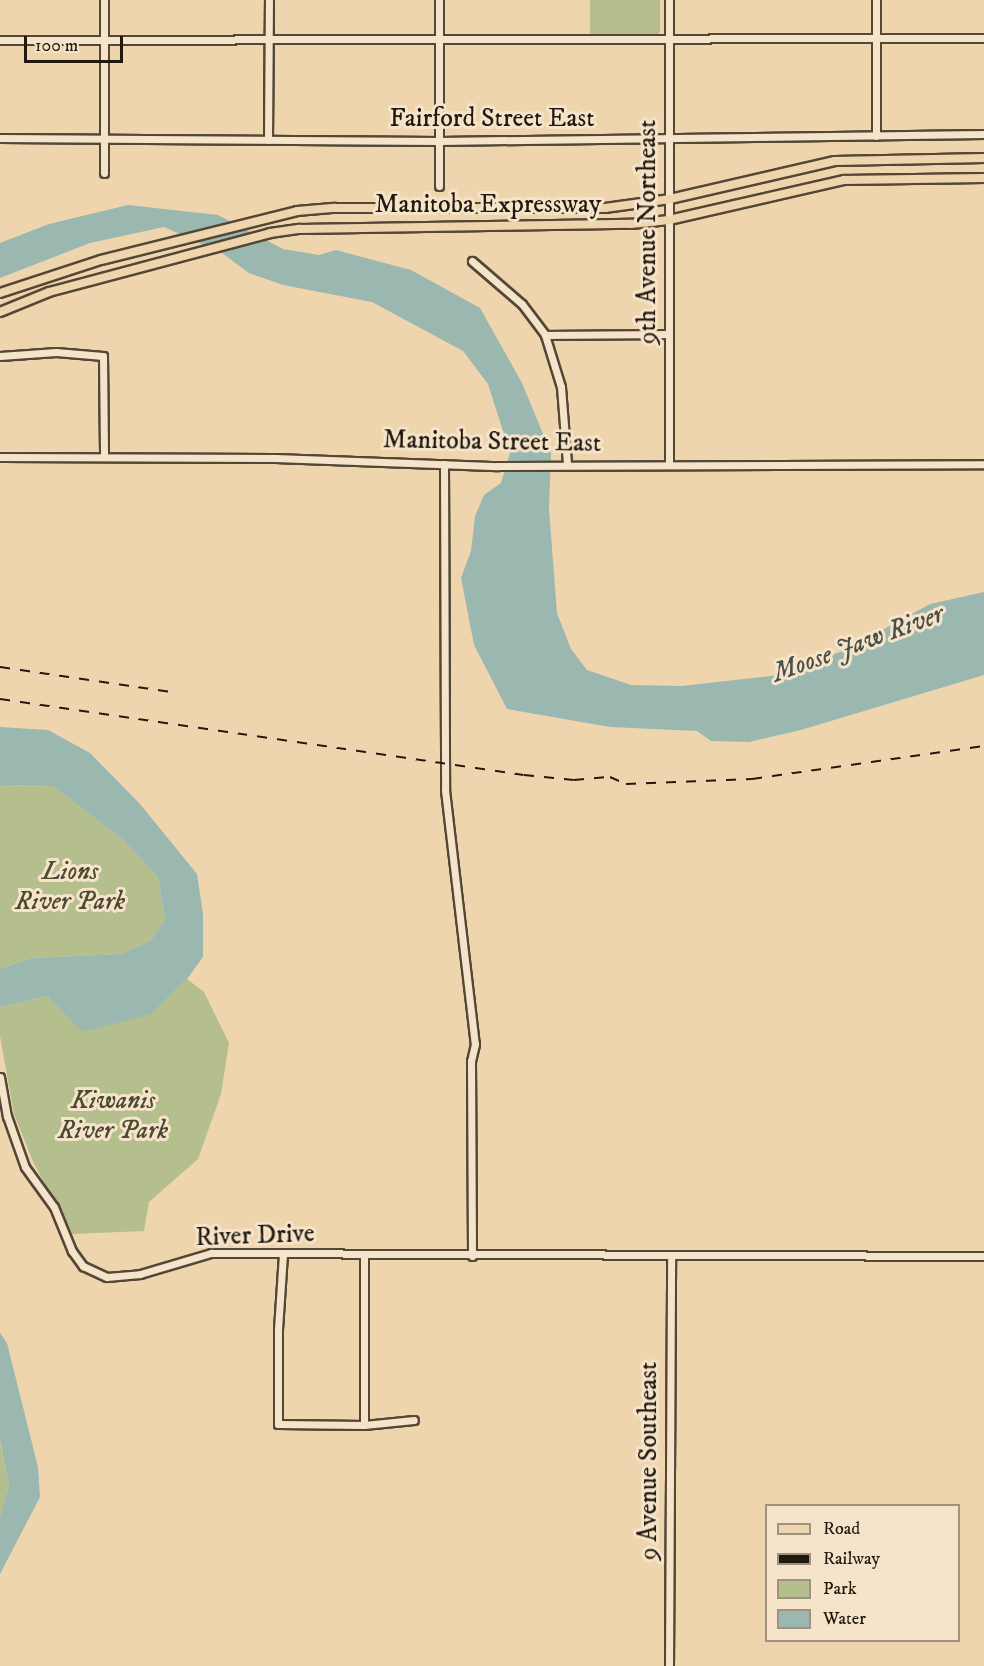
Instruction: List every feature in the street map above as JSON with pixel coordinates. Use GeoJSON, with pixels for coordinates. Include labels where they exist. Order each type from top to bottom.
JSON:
{"type":"FeatureCollection","features":[{"type":"Feature","properties":{"kind":"main road","name":"Manitoba Expressway"},"geometry":{"type":"LineString","coordinates":[[0,294],[46,276],[252,220],[335,208],[595,208],[670,199],[835,161],[984,158]]}},
{"type":"Feature","properties":{"kind":"main road","name":"Manitoba Expressway"},"geometry":{"type":"LineString","coordinates":[[0,312],[49,292],[270,233],[363,226],[581,227],[669,220],[826,182],[866,178],[984,178]]}},
{"type":"Feature","properties":{"kind":"street"},"geometry":{"type":"LineString","coordinates":[[104,0],[104,173]]}},
{"type":"Feature","properties":{"kind":"street"},"geometry":{"type":"LineString","coordinates":[[268,140],[269,0]]}},
{"type":"Feature","properties":{"kind":"street"},"geometry":{"type":"LineString","coordinates":[[439,0],[439,186]]}},
{"type":"Feature","properties":{"kind":"street","name":"9th Avenue Northeast"},"geometry":{"type":"LineString","coordinates":[[669,0],[669,465]]}},
{"type":"Feature","properties":{"kind":"street"},"geometry":{"type":"LineString","coordinates":[[876,0],[876,136]]}},
{"type":"Feature","properties":{"kind":"street"},"geometry":{"type":"LineString","coordinates":[[0,40],[984,38]]}},
{"type":"Feature","properties":{"kind":"street","name":"Fairford Street East"},"geometry":{"type":"LineString","coordinates":[[0,138],[439,141],[984,134]]}},
{"type":"Feature","properties":{"kind":"street"},"geometry":{"type":"LineString","coordinates":[[472,261],[522,304],[545,335],[561,387],[567,464]]}},
{"type":"Feature","properties":{"kind":"street"},"geometry":{"type":"LineString","coordinates":[[545,335],[668,334]]}},
{"type":"Feature","properties":{"kind":"street"},"geometry":{"type":"LineString","coordinates":[[0,356],[97,353],[106,362],[104,457]]}},
{"type":"Feature","properties":{"kind":"street","name":"Manitoba Street East"},"geometry":{"type":"LineString","coordinates":[[0,457],[104,457],[498,466],[984,464]]}},
{"type":"Feature","properties":{"kind":"street"},"geometry":{"type":"LineString","coordinates":[[444,464],[445,790],[475,1044],[471,1061],[468,1256]]}},
{"type":"Feature","properties":{"kind":"street","name":"River Drive"},"geometry":{"type":"LineString","coordinates":[[0,1077],[7,1116],[25,1167],[54,1207],[72,1251],[83,1266],[97,1274],[120,1276],[211,1253],[468,1256],[984,1256]]}},
{"type":"Feature","properties":{"kind":"street"},"geometry":{"type":"LineString","coordinates":[[283,1254],[278,1329],[278,1424],[364,1425],[414,1420]]}},
{"type":"Feature","properties":{"kind":"street"},"geometry":{"type":"LineString","coordinates":[[364,1254],[364,1425]]}},
{"type":"Feature","properties":{"kind":"street","name":"9 Avenue Southeast"},"geometry":{"type":"LineString","coordinates":[[669,1666],[671,1256]]}},
{"type":"Feature","properties":{"kind":"green space"},"geometry":{"type":"Polygon","coordinates":[[[590,0],[660,0],[660,31],[658,35],[590,35],[590,0]]]}},
{"type":"Feature","properties":{"kind":"green space","name":"Lions River Park"},"geometry":{"type":"Polygon","coordinates":[[[0,785],[53,786],[121,838],[158,877],[165,920],[151,940],[122,954],[31,958],[0,969],[0,785]]]}},
{"type":"Feature","properties":{"kind":"green space","name":"Kiwanis River Park"},"geometry":{"type":"Polygon","coordinates":[[[187,979],[204,992],[229,1043],[221,1094],[198,1159],[149,1202],[144,1231],[72,1234],[34,1164],[14,1114],[0,1036],[0,1007],[48,996],[152,1014],[187,979]]]}},
{"type":"Feature","properties":{"kind":"green space"},"geometry":{"type":"Polygon","coordinates":[[[0,1443],[9,1485],[0,1516],[0,1443]]]}},
{"type":"Feature","properties":{"kind":"water","name":"Moose Jaw River"},"geometry":{"type":"Polygon","coordinates":[[[128,205],[218,215],[283,249],[319,255],[336,250],[411,270],[480,308],[522,383],[551,453],[549,509],[557,613],[571,649],[587,670],[631,685],[682,686],[780,675],[847,649],[930,604],[984,592],[984,675],[801,730],[749,742],[711,741],[697,731],[610,727],[507,709],[474,645],[461,578],[471,551],[475,516],[484,495],[501,483],[510,453],[488,384],[463,351],[372,302],[283,285],[249,273],[222,253],[164,227],[90,243],[0,278],[0,243],[49,224],[128,205]]]}},
{"type":"Feature","properties":{"kind":"water"},"geometry":{"type":"Polygon","coordinates":[[[0,727],[48,730],[90,753],[140,804],[197,874],[203,914],[203,957],[187,979],[152,1014],[82,1032],[48,996],[0,1007],[0,969],[31,958],[122,954],[151,940],[165,920],[158,877],[121,838],[53,786],[0,785],[0,727]]]}},
{"type":"Feature","properties":{"kind":"water"},"geometry":{"type":"Polygon","coordinates":[[[0,1333],[7,1343],[38,1467],[40,1497],[0,1574],[0,1516],[9,1485],[0,1441],[0,1333]]]}},
{"type":"Feature","properties":{"kind":"railway"},"geometry":{"type":"LineString","coordinates":[[0,667],[171,692]]}},
{"type":"Feature","properties":{"kind":"railway"},"geometry":{"type":"LineString","coordinates":[[0,699],[524,775],[574,780],[610,777],[626,784],[752,779],[984,746]]}}]}
